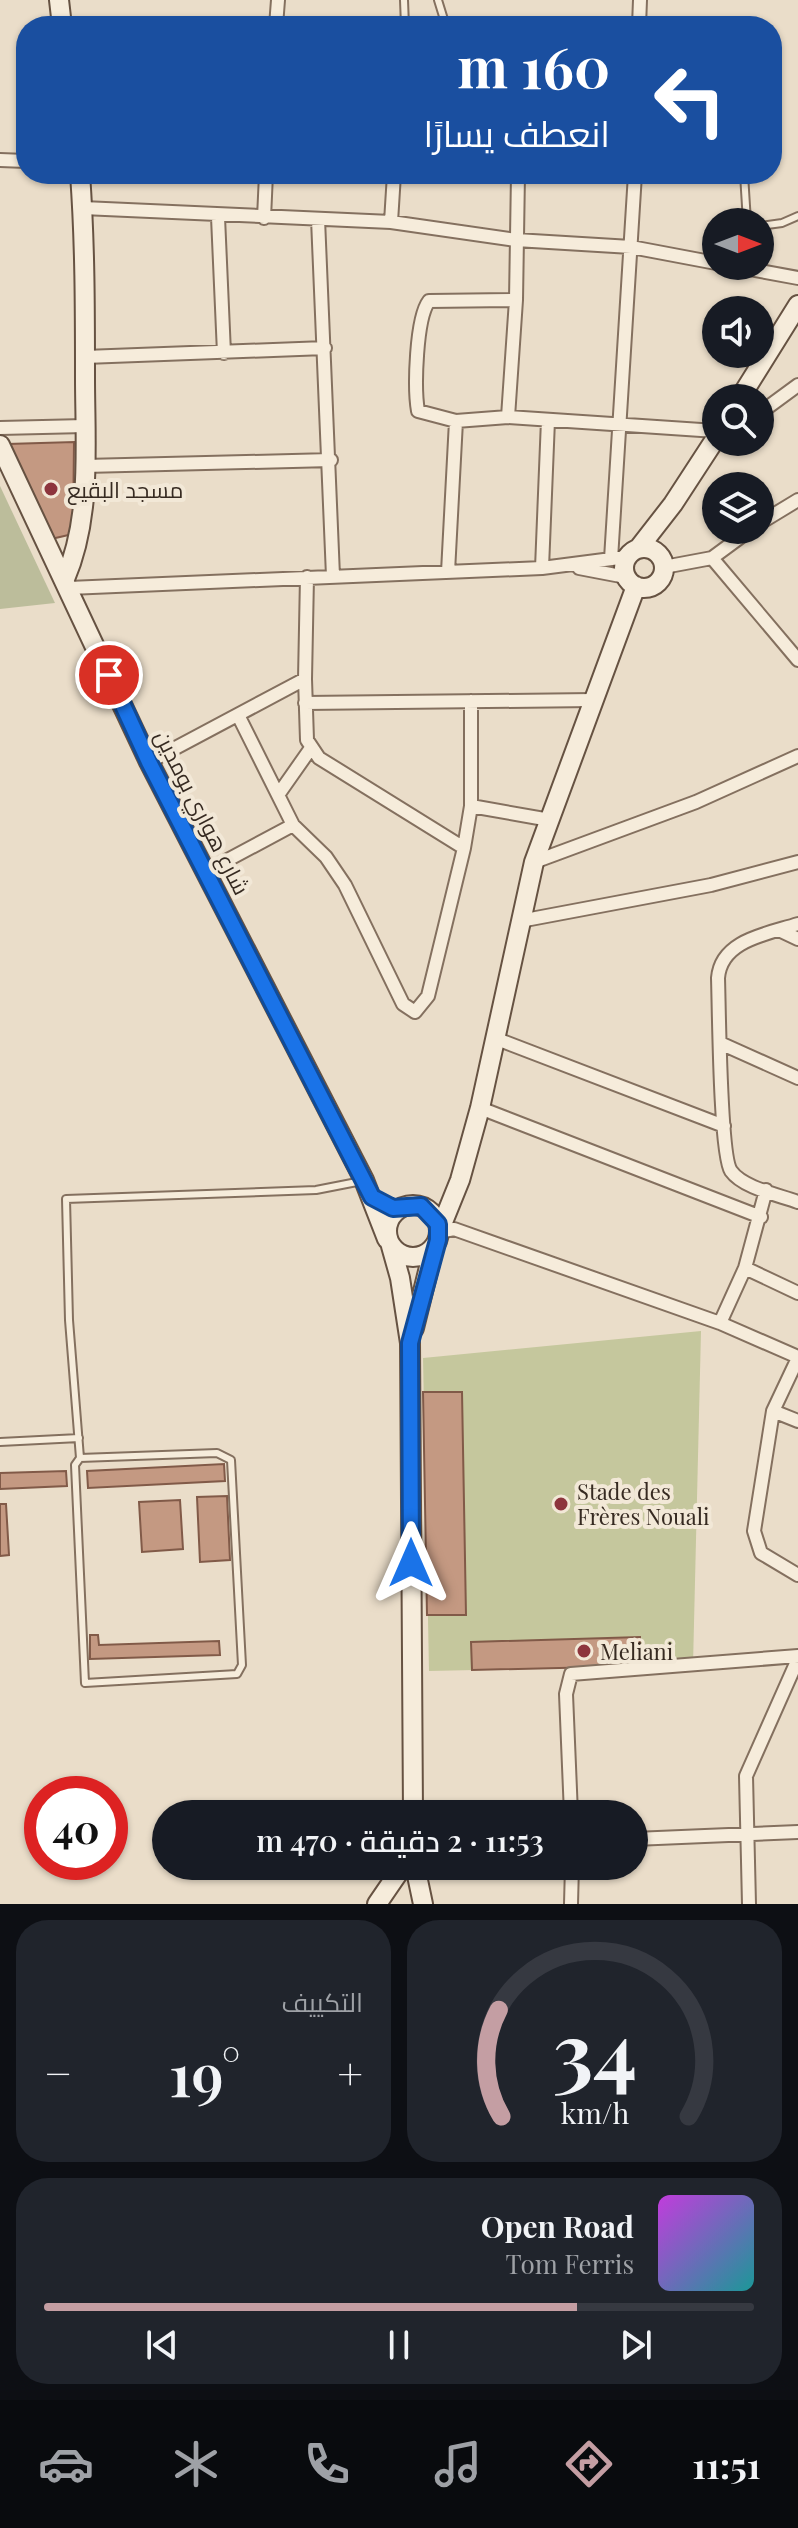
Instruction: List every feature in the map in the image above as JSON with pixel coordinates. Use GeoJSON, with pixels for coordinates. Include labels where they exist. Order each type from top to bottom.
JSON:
{"type":"FeatureCollection","features":[{"type":"Feature","properties":{"kind":"street"},"geometry":{"type":"LineString","coordinates":[[81,184],[85,466],[81,527],[67,584],[542,568],[568,566],[651,549],[662,562]]}},
{"type":"Feature","properties":{"kind":"street"},"geometry":{"type":"LineString","coordinates":[[264,218],[266,184]]}},
{"type":"Feature","properties":{"kind":"street"},"geometry":{"type":"LineString","coordinates":[[391,222],[393,184]]}},
{"type":"Feature","properties":{"kind":"street"},"geometry":{"type":"LineString","coordinates":[[508,417],[516,300],[518,184]]}},
{"type":"Feature","properties":{"kind":"street"},"geometry":{"type":"LineString","coordinates":[[413,1800],[410,1343],[436,1240],[460,1180],[480,1108],[534,862],[594,700],[631,582],[625,555],[618,424],[634,184]]}},
{"type":"Feature","properties":{"kind":"street"},"geometry":{"type":"LineString","coordinates":[[83,208],[218,217],[391,222],[516,240],[631,247],[702,260]]}},
{"type":"Feature","properties":{"kind":"street"},"geometry":{"type":"LineString","coordinates":[[218,217],[224,353]]}},
{"type":"Feature","properties":{"kind":"street"},"geometry":{"type":"LineString","coordinates":[[318,219],[331,460],[333,576]]}},
{"type":"Feature","properties":{"kind":"street"},"geometry":{"type":"LineString","coordinates":[[774,273],[798,278]]}},
{"type":"Feature","properties":{"kind":"street"},"geometry":{"type":"LineString","coordinates":[[516,300],[434,298],[422,309],[418,411],[456,421],[508,417],[702,430]]}},
{"type":"Feature","properties":{"kind":"street"},"geometry":{"type":"LineString","coordinates":[[749,384],[798,305]]}},
{"type":"Feature","properties":{"kind":"street"},"geometry":{"type":"LineString","coordinates":[[85,357],[325,348]]}},
{"type":"Feature","properties":{"kind":"street"},"geometry":{"type":"LineString","coordinates":[[774,403],[798,385]]}},
{"type":"Feature","properties":{"kind":"street"},"geometry":{"type":"LineString","coordinates":[[542,568],[548,420]]}},
{"type":"Feature","properties":{"kind":"street"},"geometry":{"type":"LineString","coordinates":[[448,572],[456,421]]}},
{"type":"Feature","properties":{"kind":"street"},"geometry":{"type":"LineString","coordinates":[[0,428],[85,426]]}},
{"type":"Feature","properties":{"kind":"street","name":"شارع هواري بومدين"},"geometry":{"type":"LineString","coordinates":[[0,445],[149,762],[368,1188],[402,1289],[410,1343]]}},
{"type":"Feature","properties":{"kind":"street"},"geometry":{"type":"LineString","coordinates":[[625,555],[673,504],[707,456]]}},
{"type":"Feature","properties":{"kind":"street"},"geometry":{"type":"LineString","coordinates":[[85,466],[331,460]]}},
{"type":"Feature","properties":{"kind":"street"},"geometry":{"type":"LineString","coordinates":[[774,515],[798,500]]}},
{"type":"Feature","properties":{"kind":"street"},"geometry":{"type":"LineString","coordinates":[[568,566],[631,582],[655,584],[673,504]]}},
{"type":"Feature","properties":{"kind":"street"},"geometry":{"type":"LineString","coordinates":[[662,562],[712,558],[731,544]]}},
{"type":"Feature","properties":{"kind":"street"},"geometry":{"type":"LineString","coordinates":[[712,558],[798,660]]}},
{"type":"Feature","properties":{"kind":"street"},"geometry":{"type":"LineString","coordinates":[[307,577],[305,703],[311,748],[319,758],[464,848]]}},
{"type":"Feature","properties":{"kind":"street"},"geometry":{"type":"LineString","coordinates":[[149,762],[305,679]]}},
{"type":"Feature","properties":{"kind":"street"},"geometry":{"type":"LineString","coordinates":[[305,703],[594,700]]}},
{"type":"Feature","properties":{"kind":"street"},"geometry":{"type":"LineString","coordinates":[[238,715],[293,825],[326,857],[345,885],[403,1004],[415,1012],[428,996],[464,848],[471,806],[471,701]]}},
{"type":"Feature","properties":{"kind":"street"},"geometry":{"type":"LineString","coordinates":[[278,795],[311,748]]}},
{"type":"Feature","properties":{"kind":"street"},"geometry":{"type":"LineString","coordinates":[[534,862],[696,802],[798,756]]}},
{"type":"Feature","properties":{"kind":"street"},"geometry":{"type":"LineString","coordinates":[[471,806],[550,820]]}},
{"type":"Feature","properties":{"kind":"street"},"geometry":{"type":"LineString","coordinates":[[207,871],[293,825]]}},
{"type":"Feature","properties":{"kind":"street"},"geometry":{"type":"LineString","coordinates":[[520,921],[711,885],[798,862]]}},
{"type":"Feature","properties":{"kind":"street"},"geometry":{"type":"LineString","coordinates":[[798,924],[735,947],[723,957],[718,978],[724,1126],[730,1170],[740,1180],[798,1202]]}},
{"type":"Feature","properties":{"kind":"street"},"geometry":{"type":"LineString","coordinates":[[779,930],[798,939]]}},
{"type":"Feature","properties":{"kind":"street"},"geometry":{"type":"LineString","coordinates":[[497,1039],[724,1126]]}},
{"type":"Feature","properties":{"kind":"street"},"geometry":{"type":"LineString","coordinates":[[720,1043],[798,1078]]}},
{"type":"Feature","properties":{"kind":"street"},"geometry":{"type":"LineString","coordinates":[[480,1108],[761,1217]]}},
{"type":"Feature","properties":{"kind":"street"},"geometry":{"type":"LineString","coordinates":[[368,1188],[385,1206],[407,1206],[440,1198],[460,1180]]}},
{"type":"Feature","properties":{"kind":"street"},"geometry":{"type":"LineString","coordinates":[[720,1323],[745,1268],[766,1190]]}},
{"type":"Feature","properties":{"kind":"street"},"geometry":{"type":"LineString","coordinates":[[407,1206],[434,1216],[436,1240]]}},
{"type":"Feature","properties":{"kind":"street"},"geometry":{"type":"LineString","coordinates":[[407,1206],[390,1217],[389,1243],[397,1253],[412,1258],[428,1253],[436,1240],[454,1229],[720,1323],[798,1357],[773,1411],[754,1531],[755,1543],[761,1553],[798,1575]]}},
{"type":"Feature","properties":{"kind":"street"},"geometry":{"type":"LineString","coordinates":[[745,1268],[798,1293]]}},
{"type":"Feature","properties":{"kind":"street"},"geometry":{"type":"LineString","coordinates":[[773,1411],[798,1421]]}},
{"type":"Feature","properties":{"kind":"street"},"geometry":{"type":"LineString","coordinates":[[570,1800],[566,1694],[571,1674],[798,1658],[746,1776],[749,1904]]}},
{"type":"Feature","properties":{"kind":"street"},"geometry":{"type":"LineString","coordinates":[[648,1839],[798,1832]]}},
{"type":"Feature","properties":{"kind":"street"},"geometry":{"type":"LineString","coordinates":[[377,1904],[393,1880]]}},
{"type":"Feature","properties":{"kind":"street"},"geometry":{"type":"LineString","coordinates":[[418,1880],[423,1904]]}},
{"type":"Feature","properties":{"kind":"street"},"geometry":{"type":"LineString","coordinates":[[571,1904],[572,1880]]}},
{"type":"Feature","properties":{"kind":"lane"},"geometry":{"type":"LineString","coordinates":[[745,184],[746,208]]}},
{"type":"Feature","properties":{"kind":"lane"},"geometry":{"type":"LineString","coordinates":[[774,224],[798,216]]}},
{"type":"Feature","properties":{"kind":"lane"},"geometry":{"type":"LineString","coordinates":[[80,1458],[217,1453],[231,1460],[242,1665],[237,1674],[85,1683],[75,1465],[80,1458],[69,1320],[66,1199],[368,1188]]}},
{"type":"Feature","properties":{"kind":"lane"},"geometry":{"type":"LineString","coordinates":[[0,1442],[79,1438]]}},
{"type":"Feature","properties":{"kind":"green space"},"geometry":{"type":"Polygon","coordinates":[[[0,486],[55,603],[0,609],[0,486]]]}},
{"type":"Feature","properties":{"kind":"green space","name":"Stade des Frères Nouali"},"geometry":{"type":"Polygon","coordinates":[[[701,1331],[693,1665],[429,1671],[423,1358],[701,1331]]]}},
{"type":"Feature","properties":{"kind":"building","name":"مسجد البقيع"},"geometry":{"type":"Polygon","coordinates":[[[74,442],[73,534],[51,539],[8,444],[74,442]]]}},
{"type":"Feature","properties":{"kind":"building"},"geometry":{"type":"Polygon","coordinates":[[[423,1392],[462,1392],[466,1615],[427,1615],[423,1392]]]}},
{"type":"Feature","properties":{"kind":"building"},"geometry":{"type":"Polygon","coordinates":[[[224,1464],[225,1481],[88,1488],[87,1471],[224,1464]]]}},
{"type":"Feature","properties":{"kind":"building"},"geometry":{"type":"Polygon","coordinates":[[[66,1471],[67,1486],[0,1489],[0,1473],[66,1471]]]}},
{"type":"Feature","properties":{"kind":"building"},"geometry":{"type":"Polygon","coordinates":[[[227,1496],[230,1560],[200,1562],[197,1497],[227,1496]]]}},
{"type":"Feature","properties":{"kind":"building"},"geometry":{"type":"Polygon","coordinates":[[[180,1500],[183,1549],[142,1552],[139,1502],[180,1500]]]}},
{"type":"Feature","properties":{"kind":"building"},"geometry":{"type":"Polygon","coordinates":[[[0,1504],[6,1504],[9,1555],[0,1556],[0,1504]]]}},
{"type":"Feature","properties":{"kind":"building"},"geometry":{"type":"Polygon","coordinates":[[[90,1635],[98,1635],[99,1645],[219,1641],[220,1655],[90,1659],[90,1635]]]}},
{"type":"Feature","properties":{"kind":"building"},"geometry":{"type":"Polygon","coordinates":[[[640,1637],[641,1666],[472,1670],[471,1642],[640,1637]]]}},
{"type":"Feature","properties":{"kind":"place","name":"مسجد البقيع"},"geometry":{"type":"Point","coordinates":[51,489]}},
{"type":"Feature","properties":{"kind":"place","name":"Stade des Frères Nouali"},"geometry":{"type":"Point","coordinates":[561,1504]}},
{"type":"Feature","properties":{"kind":"place","name":"Meliani"},"geometry":{"type":"Point","coordinates":[584,1651]}},
{"type":"Feature","properties":{"kind":"route"},"geometry":{"type":"LineString","coordinates":[[109,675],[149,762],[372,1197],[393,1208],[421,1206],[429,1210],[438,1224],[438,1240],[410,1343],[411,1563]]}}]}
